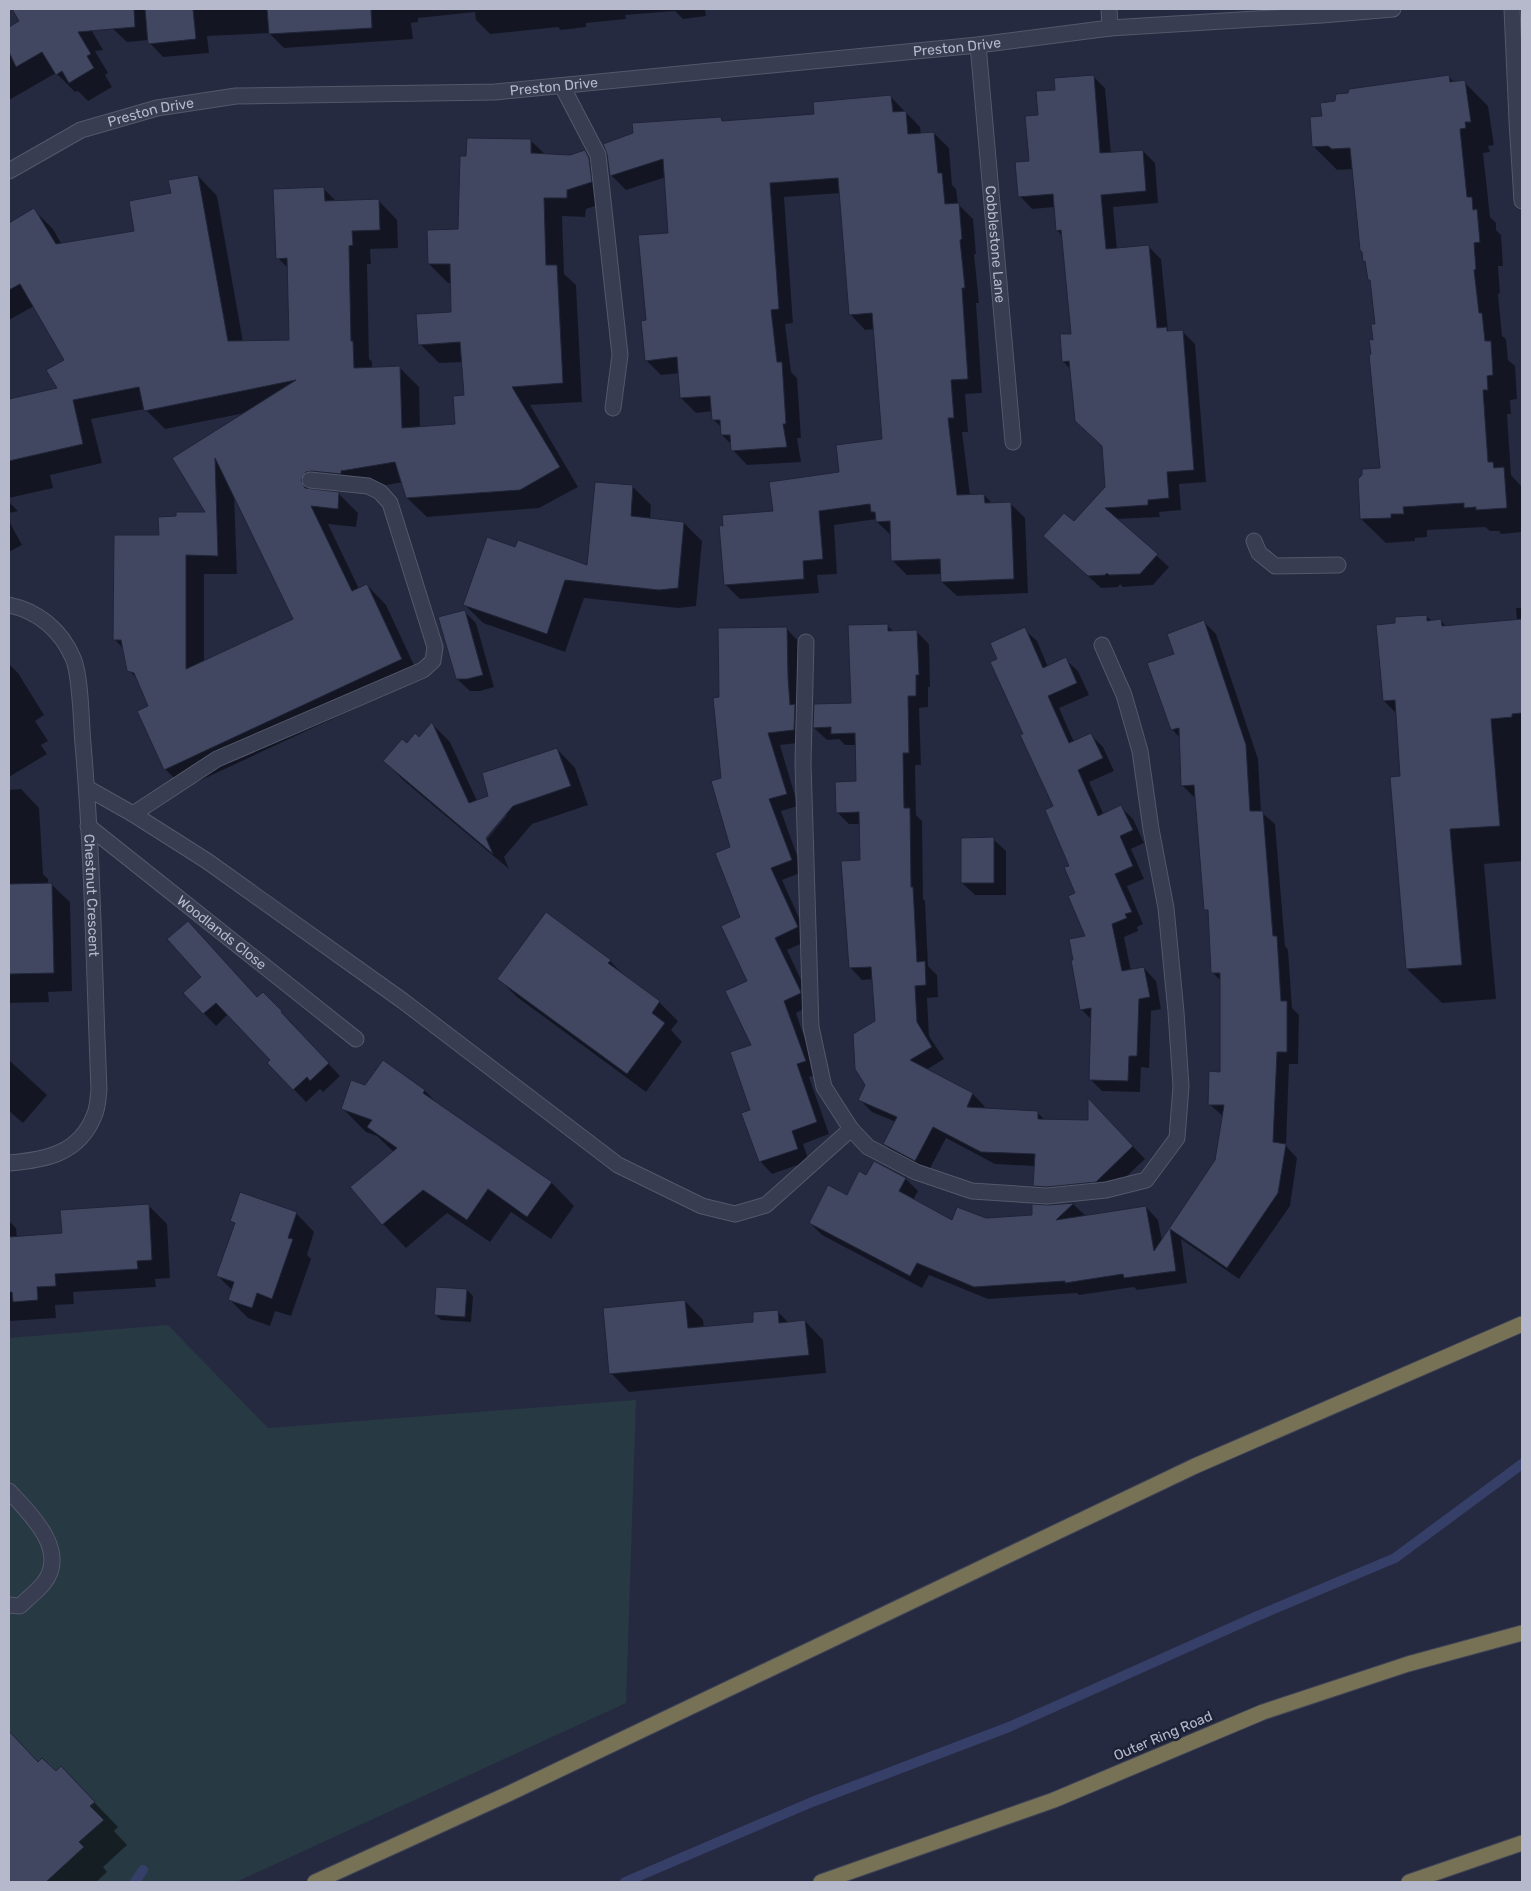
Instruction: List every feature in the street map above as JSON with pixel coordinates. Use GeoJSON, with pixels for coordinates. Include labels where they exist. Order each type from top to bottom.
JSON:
{"type":"FeatureCollection","features":[{"type":"Feature","properties":{"kind":"highway"},"geometry":{"type":"LineString","coordinates":[[315,1882],[508,1794],[1195,1466],[1522,1324]]}},
{"type":"Feature","properties":{"kind":"highway","name":"Outer Ring Road"},"geometry":{"type":"LineString","coordinates":[[821,1882],[1054,1800],[1263,1712],[1408,1664],[1522,1633]]}},
{"type":"Feature","properties":{"kind":"highway"},"geometry":{"type":"LineString","coordinates":[[1409,1882],[1522,1843]]}},
{"type":"Feature","properties":{"kind":"street"},"geometry":{"type":"LineString","coordinates":[[1109,9],[1110,28]]}},
{"type":"Feature","properties":{"kind":"street","name":"Preston Drive"},"geometry":{"type":"LineString","coordinates":[[9,171],[81,130],[157,108],[236,96],[495,92],[978,45],[1110,28],[1393,9]]}},
{"type":"Feature","properties":{"kind":"street"},"geometry":{"type":"LineString","coordinates":[[1512,9],[1522,201]]}},
{"type":"Feature","properties":{"kind":"street","name":"Cobblestone Lane"},"geometry":{"type":"LineString","coordinates":[[978,45],[1013,442]]}},
{"type":"Feature","properties":{"kind":"street"},"geometry":{"type":"LineString","coordinates":[[562,86],[598,155],[620,355],[613,408]]}},
{"type":"Feature","properties":{"kind":"street"},"geometry":{"type":"LineString","coordinates":[[133,814],[217,759],[423,670],[433,661],[435,647],[390,503],[380,492],[368,486],[310,480]]}},
{"type":"Feature","properties":{"kind":"street"},"geometry":{"type":"LineString","coordinates":[[1254,541],[1259,553],[1275,566],[1338,565]]}},
{"type":"Feature","properties":{"kind":"street","name":"Chestnut Crescent"},"geometry":{"type":"LineString","coordinates":[[9,604],[23,608],[47,621],[62,638],[74,659],[87,788],[99,1089],[95,1114],[88,1129],[78,1141],[66,1150],[51,1157],[9,1163]]}},
{"type":"Feature","properties":{"kind":"street"},"geometry":{"type":"LineString","coordinates":[[806,642],[802,762],[811,1027],[824,1087],[851,1129],[868,1147],[916,1172],[972,1191],[1046,1196],[1106,1190],[1146,1180],[1177,1138],[1181,1086],[1166,908],[1151,829],[1140,751],[1124,695],[1102,644]]}},
{"type":"Feature","properties":{"kind":"street"},"geometry":{"type":"LineString","coordinates":[[87,788],[133,814],[207,861],[403,1001],[618,1165],[702,1206],[735,1214],[766,1205],[851,1129]]}},
{"type":"Feature","properties":{"kind":"street","name":"Woodlands Close"},"geometry":{"type":"LineString","coordinates":[[88,826],[356,1039]]}},
{"type":"Feature","properties":{"kind":"street"},"geometry":{"type":"LineString","coordinates":[[9,1491],[44,1532],[52,1553],[50,1570],[43,1584],[20,1606],[9,1605]]}},
{"type":"Feature","properties":{"kind":"shaded area"},"geometry":{"type":"Polygon","coordinates":[[[168,1325],[268,1428],[636,1400],[626,1703],[236,1882],[9,1882],[9,1338],[168,1325]]]}},
{"type":"Feature","properties":{"kind":"building"},"geometry":{"type":"Polygon","coordinates":[[[12,9],[134,9],[135,27],[78,32],[91,54],[87,56],[94,68],[69,83],[62,71],[56,75],[42,52],[16,67],[9,52],[9,27],[19,21],[12,9]]]}},
{"type":"Feature","properties":{"kind":"building"},"geometry":{"type":"Polygon","coordinates":[[[145,9],[193,9],[196,39],[148,44],[145,9]]]}},
{"type":"Feature","properties":{"kind":"building"},"geometry":{"type":"Polygon","coordinates":[[[267,9],[371,9],[372,28],[269,34],[267,9]]]}},
{"type":"Feature","properties":{"kind":"building"},"geometry":{"type":"Polygon","coordinates":[[[1094,75],[1100,153],[1143,150],[1146,191],[1101,195],[1106,249],[1149,245],[1157,328],[1167,327],[1167,331],[1183,330],[1194,470],[1167,472],[1169,498],[1148,500],[1148,505],[1105,508],[1158,554],[1140,574],[1109,575],[1107,573],[1105,575],[1088,576],[1043,536],[1064,513],[1074,521],[1105,487],[1102,446],[1075,421],[1069,361],[1062,362],[1060,334],[1071,334],[1061,230],[1056,231],[1053,194],[1018,197],[1015,162],[1029,161],[1025,116],[1038,115],[1036,91],[1055,90],[1054,78],[1094,75]]]}},
{"type":"Feature","properties":{"kind":"building"},"geometry":{"type":"Polygon","coordinates":[[[1449,75],[1450,82],[1465,80],[1471,122],[1465,122],[1466,128],[1460,129],[1467,197],[1472,197],[1473,210],[1477,209],[1480,242],[1474,243],[1476,269],[1474,270],[1479,313],[1482,313],[1485,341],[1491,341],[1493,375],[1487,376],[1488,390],[1483,390],[1488,462],[1493,462],[1494,468],[1504,467],[1507,508],[1476,510],[1476,507],[1464,508],[1464,503],[1403,507],[1404,514],[1391,514],[1391,518],[1360,519],[1358,479],[1362,475],[1362,469],[1380,468],[1369,355],[1371,354],[1369,339],[1373,340],[1371,324],[1375,324],[1370,280],[1368,280],[1365,261],[1363,262],[1360,250],[1350,148],[1312,147],[1310,117],[1322,116],[1320,103],[1335,101],[1336,94],[1348,93],[1349,89],[1449,75]]]}},
{"type":"Feature","properties":{"kind":"building"},"geometry":{"type":"Polygon","coordinates":[[[891,95],[893,112],[906,111],[908,134],[934,132],[938,173],[942,173],[945,204],[959,203],[962,239],[960,240],[965,288],[962,288],[968,379],[951,380],[954,418],[948,418],[957,495],[984,494],[985,503],[1011,502],[1014,579],[941,582],[940,559],[891,561],[890,521],[876,522],[875,512],[871,512],[870,504],[819,511],[823,559],[803,561],[804,579],[724,585],[719,525],[723,526],[722,515],[773,511],[769,482],[839,472],[836,445],[882,439],[872,313],[849,315],[838,178],[770,183],[779,309],[771,310],[777,362],[782,362],[786,424],[783,424],[787,447],[731,451],[730,435],[721,435],[720,420],[712,420],[710,396],[680,398],[677,357],[645,361],[641,321],[646,320],[638,235],[668,233],[663,159],[610,176],[607,154],[603,144],[633,133],[632,123],[721,117],[722,121],[814,114],[813,102],[891,95]]]}},
{"type":"Feature","properties":{"kind":"building"},"geometry":{"type":"Polygon","coordinates":[[[467,138],[531,139],[531,153],[570,155],[585,150],[589,158],[592,182],[567,190],[567,198],[544,198],[546,265],[557,265],[563,383],[512,387],[560,467],[520,490],[406,498],[395,462],[341,471],[341,474],[306,472],[301,480],[305,488],[339,492],[338,509],[311,506],[352,591],[367,584],[402,659],[164,770],[137,711],[148,706],[134,673],[127,671],[121,640],[113,640],[114,535],[159,535],[158,517],[176,516],[176,512],[205,512],[172,458],[296,380],[144,411],[139,387],[73,400],[83,444],[9,461],[9,399],[57,388],[46,370],[64,360],[20,284],[9,290],[9,223],[34,208],[56,244],[134,231],[129,201],[171,193],[168,180],[198,175],[228,341],[289,340],[287,258],[276,259],[273,189],[324,187],[325,201],[379,199],[380,230],[352,231],[353,245],[349,246],[351,341],[353,341],[354,368],[400,366],[402,428],[455,424],[453,396],[464,395],[460,342],[418,345],[416,314],[451,312],[450,264],[428,264],[427,230],[458,229],[460,156],[466,156],[467,138]],[[215,458],[218,556],[186,555],[186,669],[293,619],[215,458]]]}},
{"type":"Feature","properties":{"kind":"building"},"geometry":{"type":"Polygon","coordinates":[[[595,482],[633,485],[631,516],[684,522],[678,588],[659,590],[565,580],[547,634],[463,605],[487,537],[515,547],[518,540],[587,565],[595,482]]]}},
{"type":"Feature","properties":{"kind":"building"},"geometry":{"type":"Polygon","coordinates":[[[465,610],[483,675],[467,679],[456,679],[438,617],[465,610]]]}},
{"type":"Feature","properties":{"kind":"building"},"geometry":{"type":"Polygon","coordinates":[[[1427,615],[1427,621],[1441,619],[1442,626],[1522,619],[1522,713],[1512,714],[1512,717],[1491,719],[1500,826],[1450,829],[1462,965],[1406,969],[1390,777],[1400,776],[1395,700],[1383,701],[1376,625],[1395,623],[1395,617],[1427,615]]]}},
{"type":"Feature","properties":{"kind":"building"},"geometry":{"type":"Polygon","coordinates":[[[1204,620],[1246,745],[1250,811],[1263,811],[1273,936],[1277,936],[1281,1001],[1287,1001],[1287,1052],[1277,1052],[1273,1142],[1286,1144],[1278,1193],[1227,1268],[1170,1229],[1176,1271],[1124,1278],[1123,1274],[1065,1283],[1065,1281],[974,1287],[917,1263],[910,1276],[809,1223],[828,1185],[847,1195],[859,1171],[866,1175],[874,1161],[906,1178],[899,1191],[952,1220],[957,1207],[986,1218],[1032,1215],[1032,1204],[1074,1203],[1056,1220],[1146,1206],[1154,1251],[1215,1160],[1224,1105],[1208,1105],[1209,1071],[1220,1072],[1220,973],[1211,973],[1208,910],[1204,910],[1194,785],[1181,786],[1179,728],[1171,730],[1147,663],[1174,654],[1167,634],[1204,620]]]}},
{"type":"Feature","properties":{"kind":"building"},"geometry":{"type":"Polygon","coordinates":[[[888,624],[888,631],[917,630],[919,675],[916,675],[916,696],[908,696],[909,753],[903,753],[904,808],[910,808],[911,887],[913,887],[917,962],[925,961],[926,985],[915,986],[917,1022],[932,1047],[910,1060],[973,1093],[967,1107],[1038,1111],[1038,1119],[1088,1120],[1088,1098],[1133,1146],[1096,1182],[1047,1187],[1033,1186],[1035,1154],[981,1152],[933,1127],[915,1161],[883,1144],[897,1117],[858,1100],[865,1085],[855,1069],[853,1034],[875,1021],[871,967],[849,968],[841,861],[860,860],[859,812],[836,813],[835,782],[856,781],[855,733],[831,734],[831,727],[813,728],[814,704],[851,703],[848,625],[888,624]]]}},
{"type":"Feature","properties":{"kind":"building"},"geometry":{"type":"Polygon","coordinates":[[[787,627],[790,705],[795,704],[794,730],[768,733],[787,794],[769,799],[792,860],[771,868],[798,927],[775,938],[801,993],[784,1001],[806,1061],[797,1064],[817,1122],[792,1131],[798,1149],[759,1162],[741,1113],[750,1110],[730,1052],[751,1045],[725,991],[747,981],[721,926],[740,917],[715,853],[730,847],[711,781],[721,778],[713,698],[719,697],[718,628],[787,627]]]}},
{"type":"Feature","properties":{"kind":"building"},"geometry":{"type":"Polygon","coordinates":[[[1025,627],[1043,668],[1066,657],[1077,683],[1048,696],[1069,743],[1091,733],[1103,758],[1078,770],[1098,816],[1121,805],[1133,830],[1120,836],[1133,866],[1115,874],[1132,912],[1125,914],[1127,918],[1112,924],[1122,971],[1144,967],[1150,997],[1139,999],[1137,1056],[1129,1056],[1128,1081],[1089,1080],[1091,1008],[1080,1010],[1069,939],[1085,936],[1068,896],[1075,893],[1064,867],[1069,866],[1045,810],[1053,806],[1020,735],[1023,734],[990,662],[997,659],[990,643],[1025,627]]]}},
{"type":"Feature","properties":{"kind":"building"},"geometry":{"type":"Polygon","coordinates":[[[432,722],[469,803],[488,796],[482,773],[557,748],[571,786],[513,806],[486,838],[493,854],[383,761],[402,739],[407,743],[415,733],[419,737],[432,722]]]}},
{"type":"Feature","properties":{"kind":"building"},"geometry":{"type":"Polygon","coordinates":[[[994,837],[994,883],[961,883],[961,838],[994,837]]]}},
{"type":"Feature","properties":{"kind":"building"},"geometry":{"type":"Polygon","coordinates":[[[52,883],[54,973],[9,974],[9,884],[52,883]]]}},
{"type":"Feature","properties":{"kind":"building"},"geometry":{"type":"Polygon","coordinates":[[[546,912],[611,960],[608,963],[660,1001],[652,1013],[665,1023],[627,1074],[497,979],[546,912]]]}},
{"type":"Feature","properties":{"kind":"building"},"geometry":{"type":"Polygon","coordinates":[[[188,921],[257,997],[263,992],[329,1063],[310,1081],[307,1077],[293,1090],[267,1063],[270,1060],[216,1003],[203,1014],[183,993],[201,977],[167,939],[188,921]]]}},
{"type":"Feature","properties":{"kind":"building"},"geometry":{"type":"Polygon","coordinates":[[[383,1060],[425,1090],[423,1093],[552,1182],[527,1217],[488,1189],[467,1220],[423,1190],[382,1225],[350,1187],[397,1148],[367,1127],[372,1120],[341,1109],[351,1080],[365,1085],[383,1060]]]}},
{"type":"Feature","properties":{"kind":"building"},"geometry":{"type":"Polygon","coordinates":[[[240,1192],[297,1212],[288,1238],[293,1239],[272,1299],[257,1293],[252,1308],[228,1300],[234,1282],[216,1276],[235,1223],[230,1221],[240,1192]]]}},
{"type":"Feature","properties":{"kind":"building"},"geometry":{"type":"Polygon","coordinates":[[[149,1204],[152,1260],[137,1261],[138,1269],[55,1274],[56,1286],[37,1287],[38,1300],[13,1302],[12,1292],[9,1292],[9,1237],[62,1233],[60,1210],[149,1204]]]}},
{"type":"Feature","properties":{"kind":"building"},"geometry":{"type":"Polygon","coordinates":[[[436,1287],[467,1289],[465,1317],[434,1315],[436,1287]]]}},
{"type":"Feature","properties":{"kind":"building"},"geometry":{"type":"Polygon","coordinates":[[[685,1300],[688,1328],[753,1322],[753,1312],[778,1310],[779,1323],[805,1320],[809,1355],[609,1374],[603,1308],[685,1300]]]}},
{"type":"Feature","properties":{"kind":"building"},"geometry":{"type":"Polygon","coordinates":[[[9,1731],[38,1762],[42,1758],[56,1771],[61,1766],[95,1802],[90,1806],[104,1820],[79,1842],[84,1847],[46,1882],[9,1882],[9,1731]]]}},
{"type":"Feature","properties":{"kind":"waterway"},"geometry":{"type":"LineString","coordinates":[[625,1882],[812,1802],[1009,1727],[1255,1617],[1395,1558],[1522,1464]]}},
{"type":"Feature","properties":{"kind":"waterway"},"geometry":{"type":"LineString","coordinates":[[135,1882],[143,1870]]}}]}
